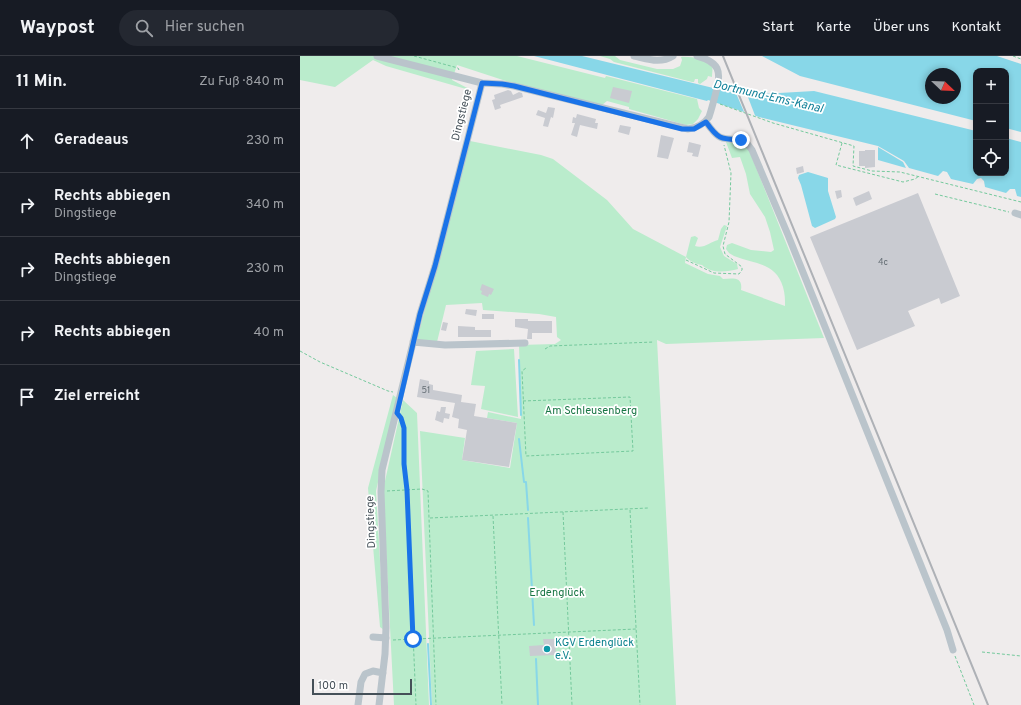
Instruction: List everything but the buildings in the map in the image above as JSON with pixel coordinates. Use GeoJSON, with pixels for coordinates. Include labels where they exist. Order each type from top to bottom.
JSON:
{"type":"FeatureCollection","features":[{"type":"Feature","properties":{"kind":"street"},"geometry":{"type":"LineString","coordinates":[[377,56],[482,83]]}},
{"type":"Feature","properties":{"kind":"street"},"geometry":{"type":"LineString","coordinates":[[634,56],[655,61],[662,61],[673,56]]}},
{"type":"Feature","properties":{"kind":"street"},"geometry":{"type":"LineString","coordinates":[[697,56],[708,59],[717,68],[719,80],[715,102],[706,122],[713,132],[722,139],[746,142],[752,150],[788,235],[947,630],[953,650]]}},
{"type":"Feature","properties":{"kind":"street","name":"Dingstiege"},"geometry":{"type":"LineString","coordinates":[[379,705],[386,639],[381,492],[382,470],[482,83],[514,86],[682,129],[694,129],[706,122]]}},
{"type":"Feature","properties":{"kind":"street"},"geometry":{"type":"LineString","coordinates":[[414,342],[422,344],[445,345],[525,343]]}},
{"type":"Feature","properties":{"kind":"street"},"geometry":{"type":"LineString","coordinates":[[373,637],[386,639]]}},
{"type":"Feature","properties":{"kind":"street"},"geometry":{"type":"LineString","coordinates":[[358,705],[365,674],[374,671],[383,672]]}},
{"type":"Feature","properties":{"kind":"path"},"geometry":{"type":"LineString","coordinates":[[414,56],[453,66]]}},
{"type":"Feature","properties":{"kind":"path"},"geometry":{"type":"LineString","coordinates":[[1013,56],[1021,59]]}},
{"type":"Feature","properties":{"kind":"path"},"geometry":{"type":"LineString","coordinates":[[715,102],[773,123],[854,146],[853,166],[872,171],[900,172],[919,176],[1021,202]]}},
{"type":"Feature","properties":{"kind":"path"},"geometry":{"type":"LineString","coordinates":[[686,260],[714,273],[739,274],[742,270],[742,267],[725,254],[723,246],[729,222],[731,173],[722,139]]}},
{"type":"Feature","properties":{"kind":"path"},"geometry":{"type":"LineString","coordinates":[[842,143],[836,166],[903,182],[915,179],[919,176]]}},
{"type":"Feature","properties":{"kind":"path"},"geometry":{"type":"LineString","coordinates":[[935,194],[1018,214]]}},
{"type":"Feature","properties":{"kind":"path"},"geometry":{"type":"LineString","coordinates":[[545,349],[550,346],[654,342]]}},
{"type":"Feature","properties":{"kind":"path"},"geometry":{"type":"LineString","coordinates":[[300,351],[320,362],[388,391],[401,393]]}},
{"type":"Feature","properties":{"kind":"path"},"geometry":{"type":"LineString","coordinates":[[523,401],[630,397],[633,451],[526,456],[523,401],[522,371],[526,368]]}},
{"type":"Feature","properties":{"kind":"path"},"geometry":{"type":"LineString","coordinates":[[397,413],[401,418],[404,428],[404,464],[407,490],[416,705]]}},
{"type":"Feature","properties":{"kind":"path"},"geometry":{"type":"LineString","coordinates":[[381,492],[422,489],[428,491],[436,705]]}},
{"type":"Feature","properties":{"kind":"path"},"geometry":{"type":"LineString","coordinates":[[429,518],[648,508]]}},
{"type":"Feature","properties":{"kind":"path"},"geometry":{"type":"LineString","coordinates":[[630,509],[640,705]]}},
{"type":"Feature","properties":{"kind":"path"},"geometry":{"type":"LineString","coordinates":[[562,512],[572,705]]}},
{"type":"Feature","properties":{"kind":"path"},"geometry":{"type":"LineString","coordinates":[[493,515],[502,705]]}},
{"type":"Feature","properties":{"kind":"path"},"geometry":{"type":"LineString","coordinates":[[386,639],[434,639],[636,630]]}},
{"type":"Feature","properties":{"kind":"path"},"geometry":{"type":"LineString","coordinates":[[953,650],[974,705]]}},
{"type":"Feature","properties":{"kind":"path"},"geometry":{"type":"LineString","coordinates":[[982,652],[1021,656]]}},
{"type":"Feature","properties":{"kind":"green space"},"geometry":{"type":"Polygon","coordinates":[[[300,56],[517,56],[605,78],[606,76],[697,99],[699,108],[702,111],[698,119],[693,124],[686,125],[629,109],[629,107],[607,101],[602,105],[506,81],[457,65],[452,80],[473,91],[386,66],[373,60],[335,87],[300,80],[300,56]]]}},
{"type":"Feature","properties":{"kind":"green space"},"geometry":{"type":"Polygon","coordinates":[[[600,56],[615,56],[620,60],[657,69],[673,69],[680,66],[682,60],[681,57],[689,57],[703,60],[710,64],[712,67],[712,77],[708,76],[707,79],[700,84],[698,83],[698,79],[695,79],[694,82],[692,82],[614,62],[600,56]]]}},
{"type":"Feature","properties":{"kind":"green space"},"geometry":{"type":"Polygon","coordinates":[[[470,141],[541,155],[553,159],[607,200],[633,229],[686,257],[685,263],[708,274],[720,276],[723,279],[737,279],[741,283],[741,290],[785,306],[783,287],[780,279],[775,273],[764,266],[734,256],[726,249],[727,245],[732,243],[751,250],[771,252],[774,250],[765,217],[750,194],[746,174],[740,157],[732,158],[726,142],[743,144],[749,150],[824,338],[666,344],[657,340],[676,705],[432,705],[420,431],[465,438],[462,460],[510,468],[517,423],[487,418],[488,412],[521,419],[519,345],[555,344],[561,340],[557,337],[556,317],[539,314],[483,310],[482,303],[446,305],[437,342],[416,343],[470,141]]]}},
{"type":"Feature","properties":{"kind":"green space"},"geometry":{"type":"Polygon","coordinates":[[[724,225],[727,226],[720,247],[724,256],[737,264],[738,269],[729,271],[714,271],[689,260],[686,257],[691,237],[695,236],[698,238],[695,246],[704,246],[718,240],[721,229],[724,225]]]}},
{"type":"Feature","properties":{"kind":"green space"},"geometry":{"type":"Polygon","coordinates":[[[514,349],[518,417],[481,409],[485,386],[471,385],[476,351],[514,349]]]}},
{"type":"Feature","properties":{"kind":"green space"},"geometry":{"type":"Polygon","coordinates":[[[393,395],[397,398],[376,491],[384,630],[380,627],[368,488],[393,395]]]}},
{"type":"Feature","properties":{"kind":"green space"},"geometry":{"type":"Polygon","coordinates":[[[403,400],[417,413],[429,705],[394,705],[383,490],[403,400]]]}},
{"type":"Feature","properties":{"kind":"water","name":"Dortmund-Ems-Kanal"},"geometry":{"type":"Polygon","coordinates":[[[534,56],[582,56],[742,95],[814,91],[973,130],[973,176],[1009,176],[1009,139],[1021,142],[1021,197],[1017,196],[1015,189],[1010,189],[1006,193],[985,187],[984,181],[981,178],[977,179],[973,184],[951,179],[947,172],[943,171],[938,176],[909,168],[904,161],[878,146],[759,117],[708,100],[707,101],[534,56]]]}},
{"type":"Feature","properties":{"kind":"water"},"geometry":{"type":"Polygon","coordinates":[[[762,56],[997,56],[1021,64],[1021,132],[1009,129],[1009,68],[973,68],[973,120],[800,76],[762,56]]]}},
{"type":"Feature","properties":{"kind":"water"},"geometry":{"type":"Polygon","coordinates":[[[878,147],[903,162],[906,168],[878,160],[878,147]]]}},
{"type":"Feature","properties":{"kind":"water"},"geometry":{"type":"Polygon","coordinates":[[[808,172],[828,178],[828,191],[836,217],[835,219],[815,228],[812,226],[798,178],[799,175],[808,172]]]}},
{"type":"Feature","properties":{"kind":"pier"},"geometry":{"type":"Polygon","coordinates":[[[735,91],[746,92],[756,118],[745,114],[735,91]]]}},
{"type":"Feature","properties":{"kind":"waterway"},"geometry":{"type":"LineString","coordinates":[[519,360],[521,415]]}},
{"type":"Feature","properties":{"kind":"waterway"},"geometry":{"type":"LineString","coordinates":[[519,439],[524,482],[526,482],[528,510]]}},
{"type":"Feature","properties":{"kind":"waterway"},"geometry":{"type":"LineString","coordinates":[[528,518],[534,625]]}},
{"type":"Feature","properties":{"kind":"waterway"},"geometry":{"type":"LineString","coordinates":[[428,644],[431,705]]}},
{"type":"Feature","properties":{"kind":"waterway"},"geometry":{"type":"LineString","coordinates":[[536,659],[538,705]]}},
{"type":"Feature","properties":{"kind":"railway"},"geometry":{"type":"LineString","coordinates":[[723,56],[988,705]]}},
{"type":"Feature","properties":{"kind":"place","name":"KGV Erdenglück e.V."},"geometry":{"type":"Point","coordinates":[547,649]}},
{"type":"Feature","properties":{"kind":"route"},"geometry":{"type":"LineString","coordinates":[[413,639],[407,490],[404,464],[404,428],[401,418],[397,413],[420,314],[435,266],[482,83],[514,86],[682,129],[694,129],[706,122],[713,132],[722,139],[741,140]]}},
{"type":"Feature","properties":{"kind":"park label","name":"Am Schleusenberg"},"geometry":{"type":"Point","coordinates":[591,411]}},
{"type":"Feature","properties":{"kind":"park label","name":"Erdenglück"},"geometry":{"type":"Point","coordinates":[557,593]}}]}
